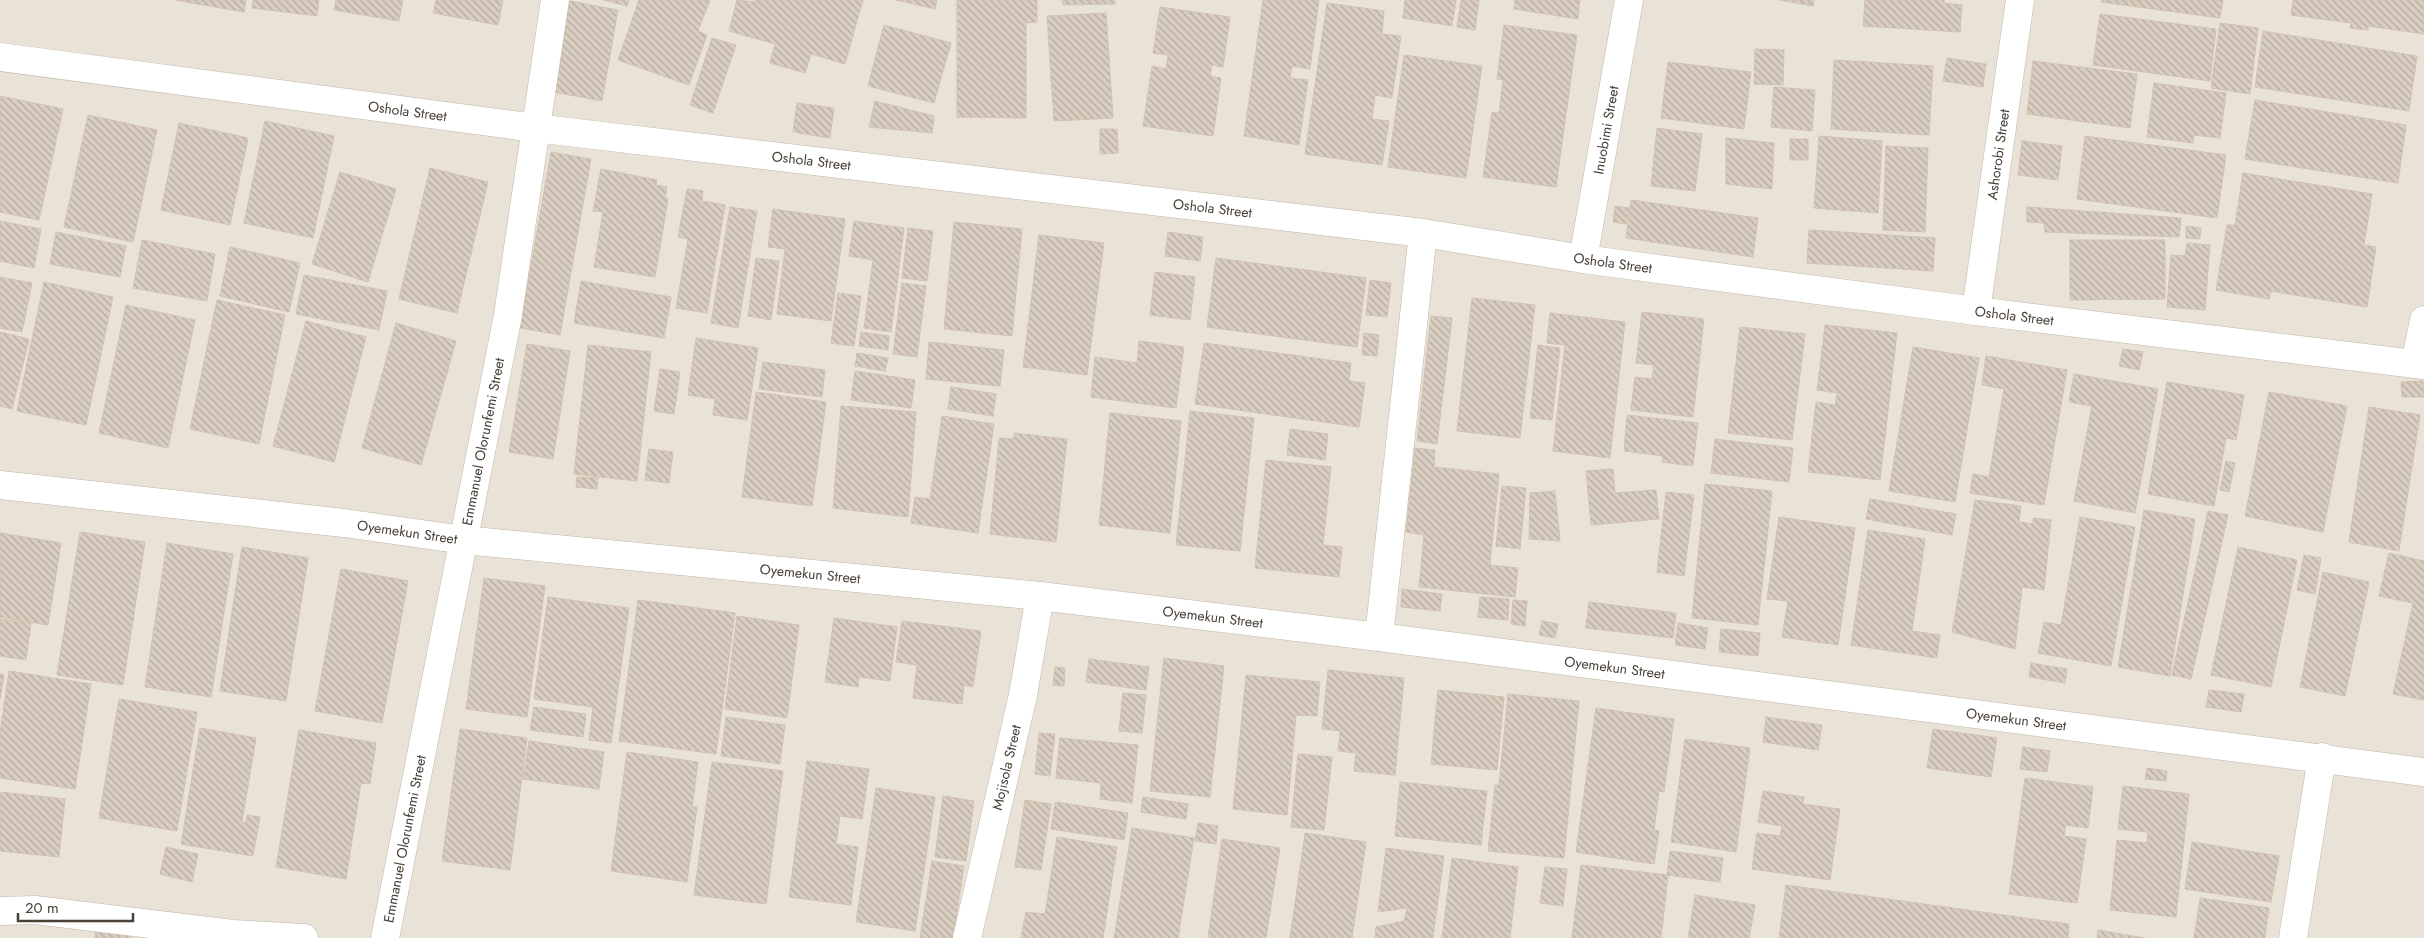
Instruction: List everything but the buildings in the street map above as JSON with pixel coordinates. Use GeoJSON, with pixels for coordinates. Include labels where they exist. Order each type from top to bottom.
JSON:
{"type":"FeatureCollection","features":[{"type":"Feature","properties":{"kind":"street","name":"Emmanuel Olorunfemi Street"},"geometry":{"type":"LineString","coordinates":[[386,938],[508,315],[555,0]]}},
{"type":"Feature","properties":{"kind":"street","name":"Inuobimi Street"},"geometry":{"type":"LineString","coordinates":[[1583,259],[1629,0]]}},
{"type":"Feature","properties":{"kind":"street","name":"Ashorobi Street"},"geometry":{"type":"LineString","coordinates":[[1976,311],[2020,0]]}},
{"type":"Feature","properties":{"kind":"street","name":"Oshola Street"},"geometry":{"type":"LineString","coordinates":[[0,58],[535,128],[1423,233],[1583,259],[1976,311],[2420,365]]}},
{"type":"Feature","properties":{"kind":"street"},"geometry":{"type":"LineString","coordinates":[[1379,637],[1423,233]]}},
{"type":"Feature","properties":{"kind":"street"},"geometry":{"type":"LineString","coordinates":[[2420,365],[2424,320]]}},
{"type":"Feature","properties":{"kind":"street","name":"Oyemekun Street"},"geometry":{"type":"LineString","coordinates":[[0,485],[344,523],[464,540],[1040,596],[1379,637],[2322,757],[2424,772]]}},
{"type":"Feature","properties":{"kind":"street","name":"Mojisola Street"},"geometry":{"type":"LineString","coordinates":[[967,938],[1023,695],[1040,596]]}},
{"type":"Feature","properties":{"kind":"street"},"geometry":{"type":"LineString","coordinates":[[2293,938],[2322,757]]}},
{"type":"Feature","properties":{"kind":"street"},"geometry":{"type":"LineString","coordinates":[[0,912],[35,910],[233,934],[304,938]]}},
{"type":"Feature","properties":{"kind":"shaded area"},"geometry":{"type":"Polygon","coordinates":[[[0,0],[2424,0],[2424,938],[0,938],[0,0]]]}}]}
